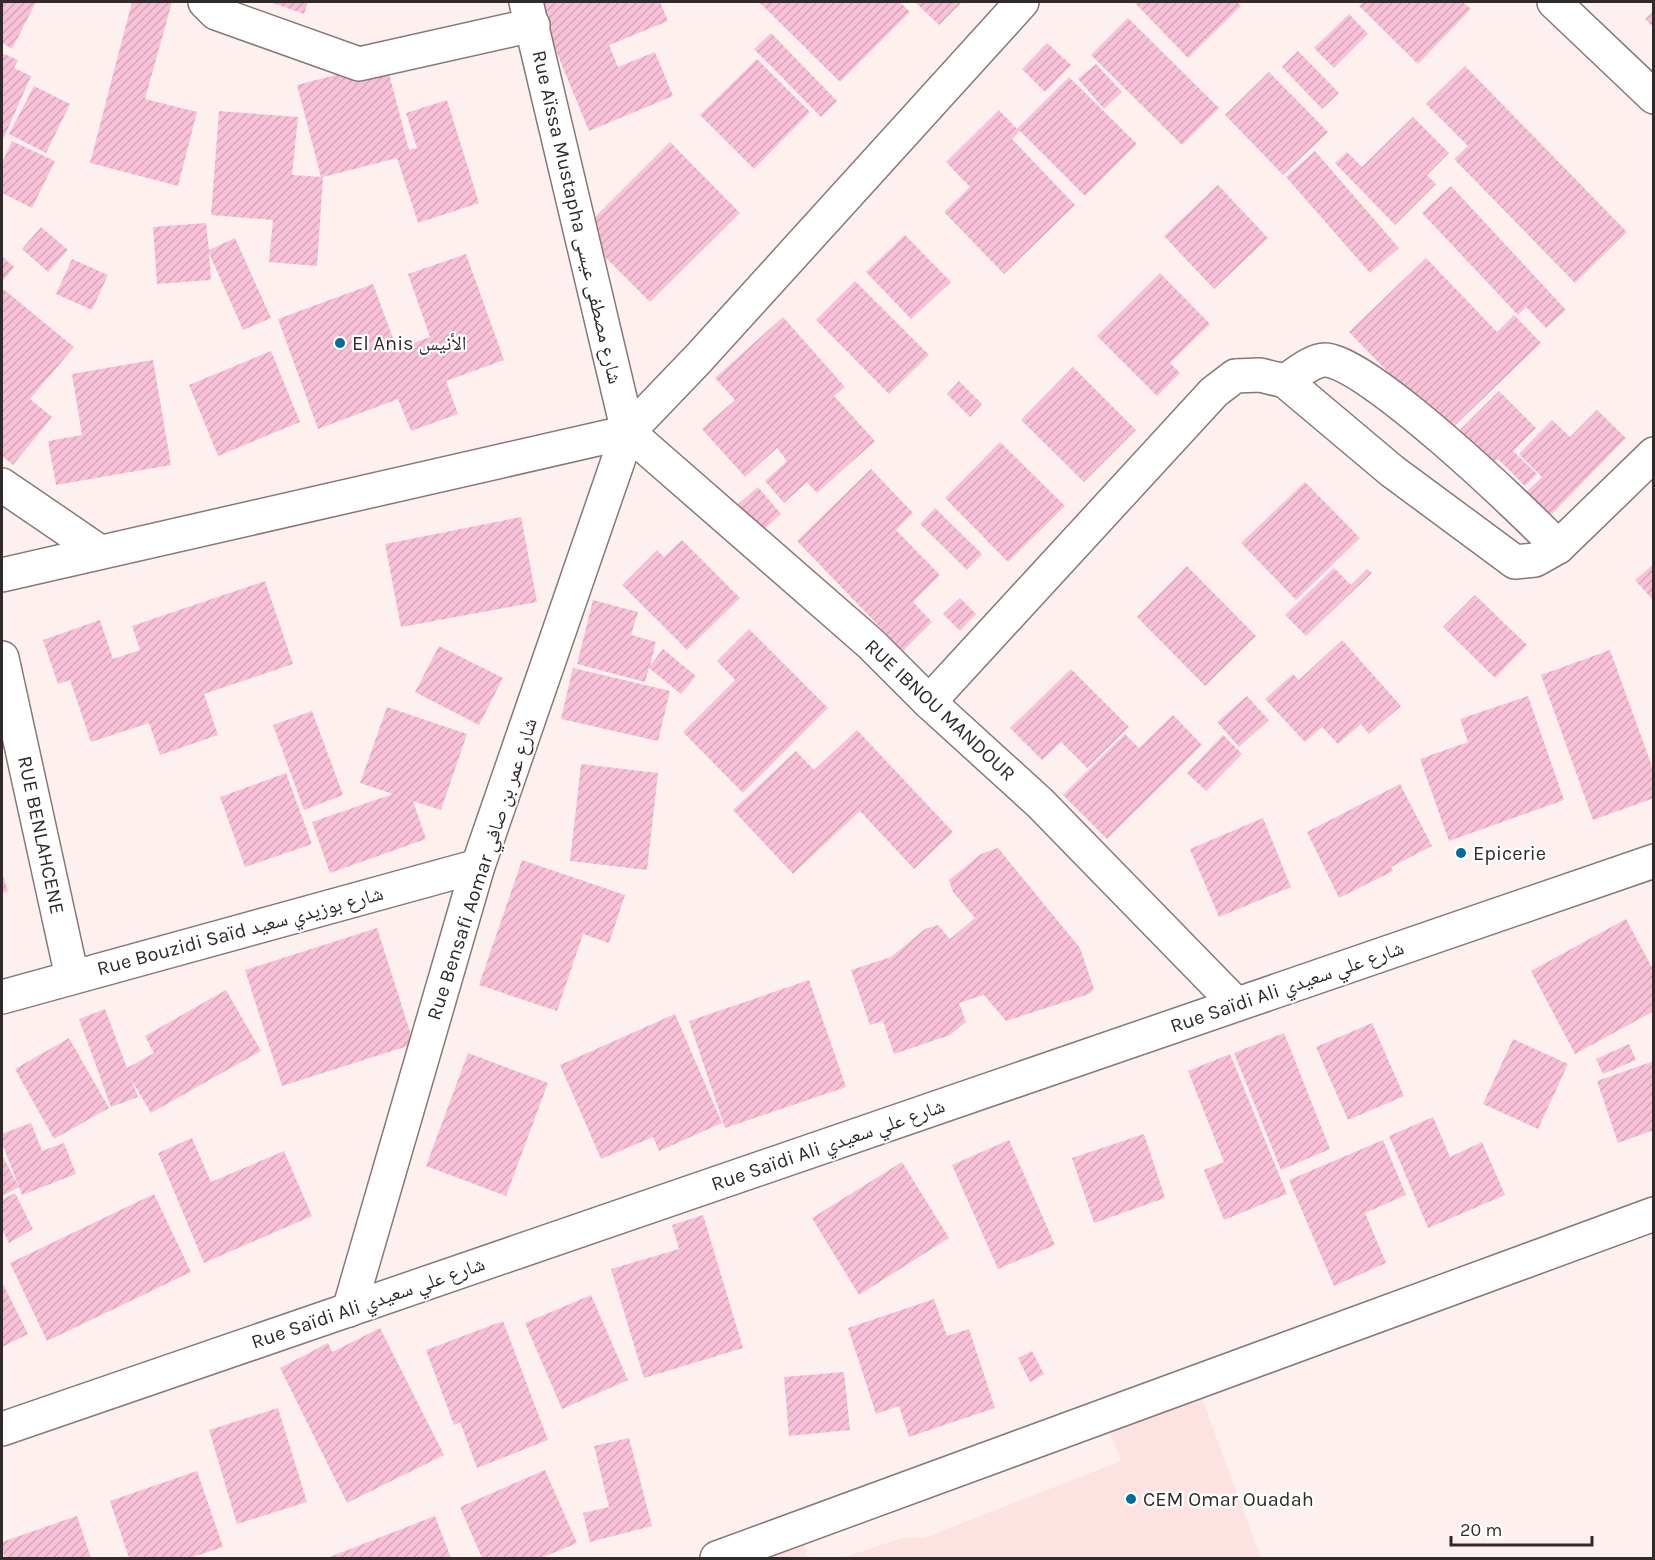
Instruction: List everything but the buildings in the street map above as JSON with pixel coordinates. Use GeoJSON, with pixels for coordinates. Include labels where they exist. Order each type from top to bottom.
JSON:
{"type":"FeatureCollection","features":[{"type":"Feature","properties":{"kind":"street"},"geometry":{"type":"LineString","coordinates":[[205,2],[216,13],[359,64],[530,13]]}},
{"type":"Feature","properties":{"kind":"street"},"geometry":{"type":"LineString","coordinates":[[2,575],[628,432],[698,359],[1022,2]]}},
{"type":"Feature","properties":{"kind":"street"},"geometry":{"type":"LineString","coordinates":[[1554,2],[1653,97]]}},
{"type":"Feature","properties":{"kind":"street","name":"Rue Aïssa Mustapha شارع مصطفى عيسى"},"geometry":{"type":"LineString","coordinates":[[530,13],[628,432]]}},
{"type":"Feature","properties":{"kind":"street"},"geometry":{"type":"LineString","coordinates":[[1285,381],[1310,365],[1324,360],[1349,367],[1386,393],[1501,491],[1558,547]]}},
{"type":"Feature","properties":{"kind":"street"},"geometry":{"type":"LineString","coordinates":[[929,702],[1214,392],[1235,376],[1260,375],[1285,381],[1392,471],[1515,562],[1535,560],[1558,547],[1653,454]]}},
{"type":"Feature","properties":{"kind":"street","name":"RUE IBNOU MANDOUR"},"geometry":{"type":"LineString","coordinates":[[628,432],[871,644],[929,702],[1040,803],[1236,1004]]}},
{"type":"Feature","properties":{"kind":"street","name":"Rue Bensafi Aomar شارع عمر بن صافي"},"geometry":{"type":"LineString","coordinates":[[349,1310],[478,866],[628,432]]}},
{"type":"Feature","properties":{"kind":"street"},"geometry":{"type":"LineString","coordinates":[[2,485],[100,552]]}},
{"type":"Feature","properties":{"kind":"street","name":"RUE BENLAHCENE"},"geometry":{"type":"LineString","coordinates":[[2,658],[72,977]]}},
{"type":"Feature","properties":{"kind":"street","name":"Rue Saïdi Ali شارع علي سعيدي"},"geometry":{"type":"LineString","coordinates":[[2,1429],[1653,861]]}},
{"type":"Feature","properties":{"kind":"street","name":"Rue Bouzidi Saïd شارع بوزيدي سعيد"},"geometry":{"type":"LineString","coordinates":[[2,997],[478,866]]}},
{"type":"Feature","properties":{"kind":"street"},"geometry":{"type":"LineString","coordinates":[[717,1558],[1653,1214]]}},
{"type":"Feature","properties":{"kind":"shaded area","name":"CEM Omar Ouadah"},"geometry":{"type":"Polygon","coordinates":[[[1200,1393],[1261,1558],[842,1558],[902,1538],[924,1538],[1121,1461],[1104,1417],[1200,1393]]]}},
{"type":"Feature","properties":{"kind":"shaded area"},"geometry":{"type":"Polygon","coordinates":[[[799,1522],[807,1558],[702,1558],[799,1522]]]}},
{"type":"Feature","properties":{"kind":"place","name":"El Anis الأنيس"},"geometry":{"type":"Point","coordinates":[340,343]}},
{"type":"Feature","properties":{"kind":"place","name":"Epicerie"},"geometry":{"type":"Point","coordinates":[1461,853]}},
{"type":"Feature","properties":{"kind":"place","name":"CEM Omar Ouadah"},"geometry":{"type":"Point","coordinates":[1131,1499]}}]}
